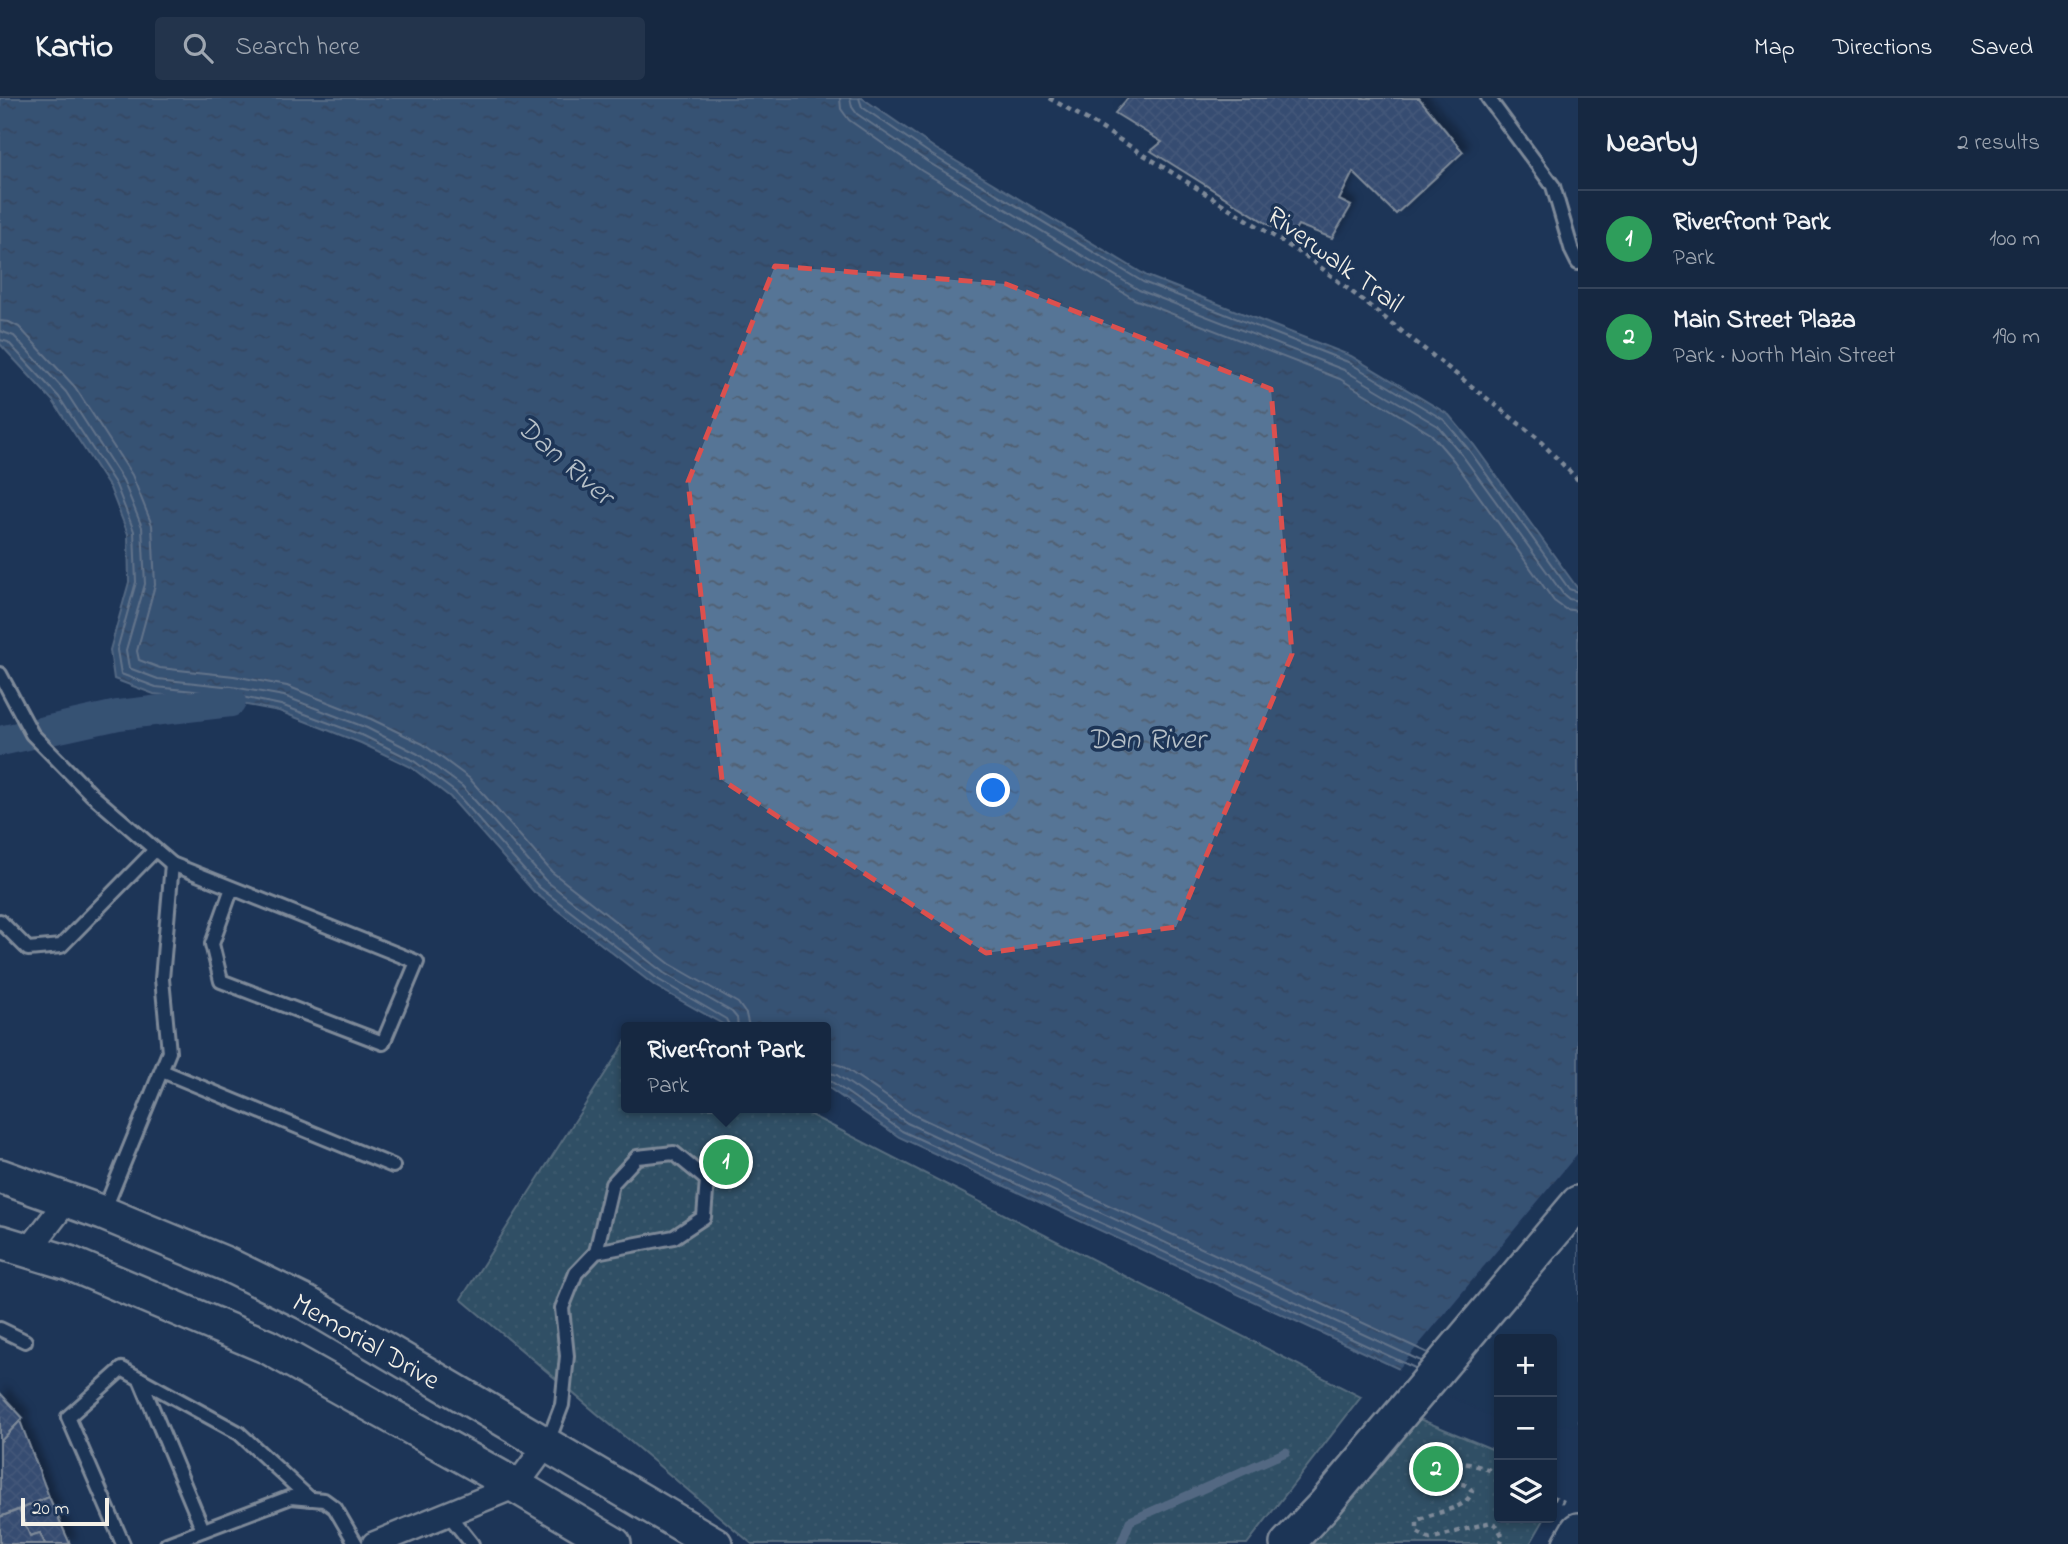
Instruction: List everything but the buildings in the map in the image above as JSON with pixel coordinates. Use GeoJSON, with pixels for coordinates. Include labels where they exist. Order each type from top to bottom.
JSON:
{"type":"FeatureCollection","features":[{"type":"Feature","properties":{"kind":"main road","name":"Memorial Drive"},"geometry":{"type":"LineString","coordinates":[[0,1175],[68,1199],[226,1264],[306,1303],[715,1544]]}},
{"type":"Feature","properties":{"kind":"main road"},"geometry":{"type":"LineString","coordinates":[[1287,1544],[1325,1504],[1578,1203]]}},
{"type":"Feature","properties":{"kind":"main road","name":"Memorial Drive"},"geometry":{"type":"LineString","coordinates":[[14,1246],[69,1263],[268,1347],[614,1544]]}},
{"type":"Feature","properties":{"kind":"main road"},"geometry":{"type":"LineString","coordinates":[[1570,1544],[1578,1530]]}},
{"type":"Feature","properties":{"kind":"street"},"geometry":{"type":"LineString","coordinates":[[14,1246],[68,1199]]}},
{"type":"Feature","properties":{"kind":"street"},"geometry":{"type":"LineString","coordinates":[[374,1544],[516,1486],[547,1444]]}},
{"type":"Feature","properties":{"kind":"lane"},"geometry":{"type":"LineString","coordinates":[[1488,98],[1553,186],[1578,263]]}},
{"type":"Feature","properties":{"kind":"lane"},"geometry":{"type":"LineString","coordinates":[[0,674],[32,734],[92,795],[172,864],[232,888],[417,962],[383,1043],[221,981],[212,944],[232,888]]}},
{"type":"Feature","properties":{"kind":"lane"},"geometry":{"type":"LineString","coordinates":[[0,921],[28,949],[61,946],[155,850]]}},
{"type":"Feature","properties":{"kind":"lane"},"geometry":{"type":"LineString","coordinates":[[103,1213],[169,1052],[162,979],[172,864]]}},
{"type":"Feature","properties":{"kind":"lane"},"geometry":{"type":"LineString","coordinates":[[162,1071],[393,1166]]}},
{"type":"Feature","properties":{"kind":"lane"},"geometry":{"type":"LineString","coordinates":[[547,1444],[562,1405],[567,1356],[562,1308],[576,1273],[596,1252],[612,1184],[638,1157],[674,1153],[708,1180],[705,1217],[674,1237],[596,1252]]}},
{"type":"Feature","properties":{"kind":"lane"},"geometry":{"type":"LineString","coordinates":[[0,1329],[25,1341]]}},
{"type":"Feature","properties":{"kind":"lane"},"geometry":{"type":"LineString","coordinates":[[123,1544],[68,1417],[122,1369],[239,1433],[310,1499]]}},
{"type":"Feature","properties":{"kind":"lane"},"geometry":{"type":"LineString","coordinates":[[140,1379],[203,1530]]}},
{"type":"Feature","properties":{"kind":"lane"},"geometry":{"type":"LineString","coordinates":[[167,1544],[291,1497],[324,1500],[335,1508],[356,1544]]}},
{"type":"Feature","properties":{"kind":"lane"},"geometry":{"type":"LineString","coordinates":[[448,1514],[472,1544]]}},
{"type":"Feature","properties":{"kind":"path","name":"Riverwalk Trail"},"geometry":{"type":"LineString","coordinates":[[1049,98],[1310,260],[1495,403],[1536,438],[1578,480]]}},
{"type":"Feature","properties":{"kind":"path"},"geometry":{"type":"LineString","coordinates":[[1494,1472],[1468,1463],[1451,1462],[1430,1466],[1437,1489],[1459,1483],[1468,1485],[1472,1491],[1471,1497],[1463,1504],[1416,1521],[1417,1532],[1430,1539],[1491,1522],[1501,1531],[1503,1537],[1500,1544]]}},
{"type":"Feature","properties":{"kind":"highlighted area"},"geometry":{"type":"Polygon","coordinates":[[[775,266],[1006,284],[1271,389],[1292,654],[1176,927],[986,953],[722,780],[688,482],[775,266]]]}},
{"type":"Feature","properties":{"kind":"green space"},"geometry":{"type":"Polygon","coordinates":[[[621,1049],[621,1113],[807,1113],[1361,1397],[1247,1544],[752,1544],[461,1299],[621,1049]]]}},
{"type":"Feature","properties":{"kind":"green space"},"geometry":{"type":"Polygon","coordinates":[[[1417,1418],[1494,1450],[1494,1523],[1542,1523],[1530,1544],[1311,1544],[1417,1418]]]}},
{"type":"Feature","properties":{"kind":"water","name":"Dan River"},"geometry":{"type":"Polygon","coordinates":[[[0,98],[862,98],[936,149],[1147,276],[1351,356],[1449,415],[1474,445],[1578,589],[1578,1423],[1557,1355],[1557,1334],[1494,1334],[1494,1413],[899,1137],[831,1089],[831,1022],[719,1022],[655,986],[534,892],[450,797],[411,767],[361,743],[279,711],[231,702],[154,694],[114,679],[110,650],[129,582],[128,534],[110,488],[53,401],[0,344],[0,98]]]}},
{"type":"Feature","properties":{"kind":"pier"},"geometry":{"type":"Polygon","coordinates":[[[1578,1153],[1578,1426],[1557,1424],[1557,1334],[1494,1334],[1494,1416],[1397,1371],[1578,1153]]]}},
{"type":"Feature","properties":{"kind":"waterway"},"geometry":{"type":"LineString","coordinates":[[0,741],[118,715],[231,702]]}},
{"type":"Feature","properties":{"kind":"waterway"},"geometry":{"type":"LineString","coordinates":[[1121,1544],[1130,1521],[1286,1452]]}},
{"type":"Feature","properties":{"kind":"place","name":"Riverfront Park"},"geometry":{"type":"Point","coordinates":[726,1162]}},
{"type":"Feature","properties":{"kind":"place","name":"Main Street Plaza"},"geometry":{"type":"Point","coordinates":[1436,1469]}}]}
